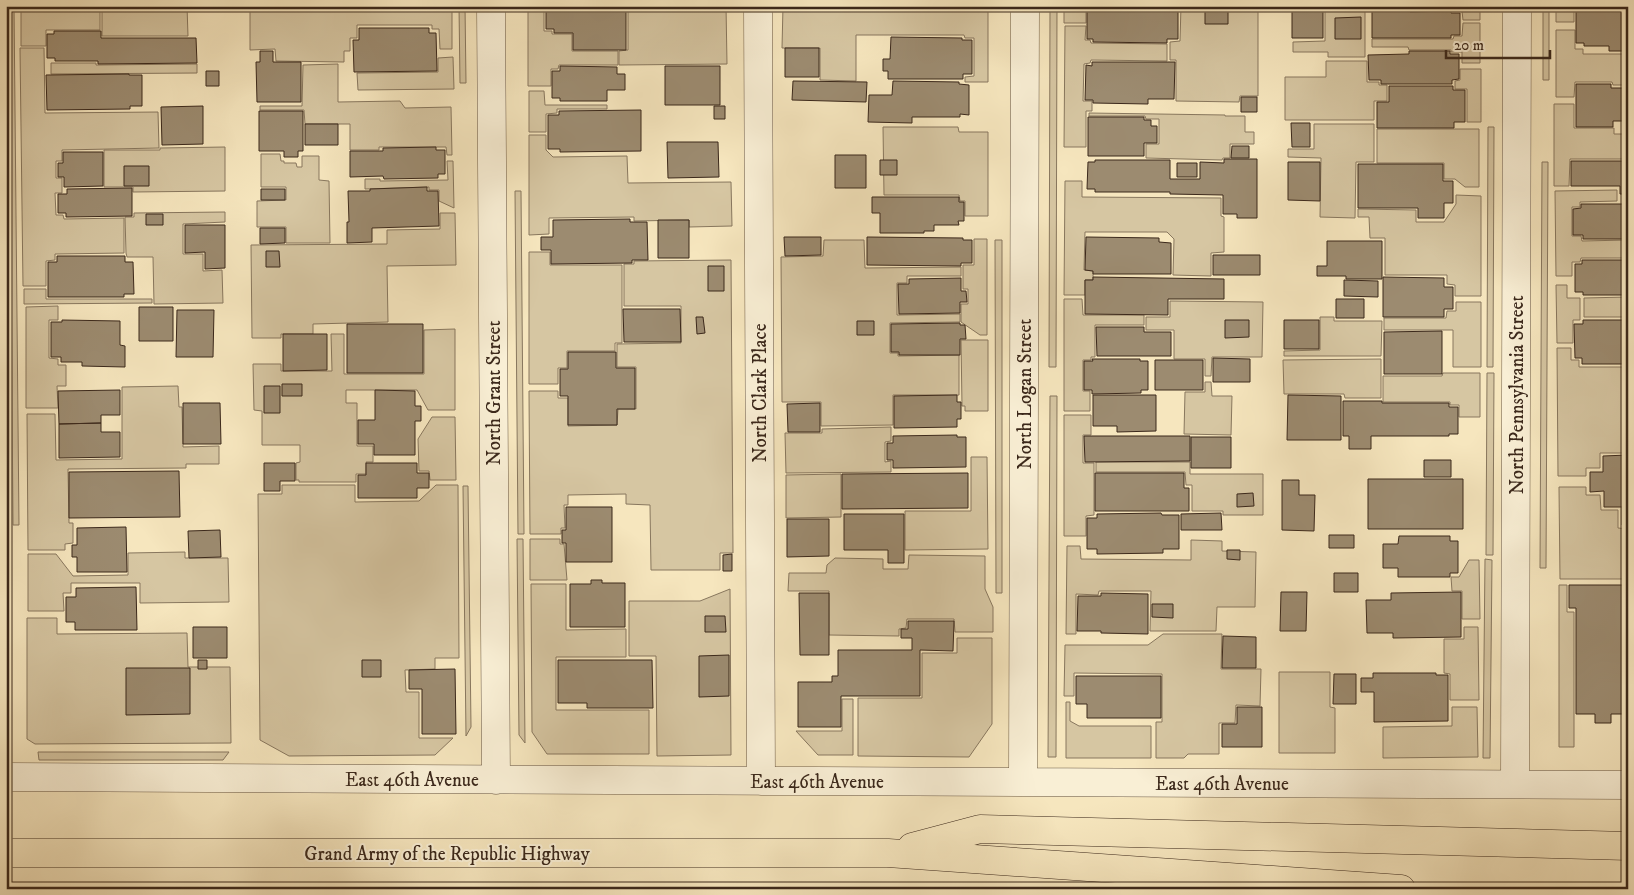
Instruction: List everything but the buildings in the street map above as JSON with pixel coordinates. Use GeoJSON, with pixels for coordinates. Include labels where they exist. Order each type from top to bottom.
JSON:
{"type":"FeatureCollection","features":[{"type":"Feature","properties":{"kind":"highway"},"geometry":{"type":"LineString","coordinates":[[888,853],[980,829],[1628,846]]}},
{"type":"Feature","properties":{"kind":"highway","name":"Grand Army of the Republic Highway"},"geometry":{"type":"LineString","coordinates":[[6,853],[888,853]]}},
{"type":"Feature","properties":{"kind":"highway"},"geometry":{"type":"LineString","coordinates":[[888,853],[1401,889]]}},
{"type":"Feature","properties":{"kind":"street","name":"North Grant Street"},"geometry":{"type":"LineString","coordinates":[[491,6],[496,780]]}},
{"type":"Feature","properties":{"kind":"street","name":"North Clark Place"},"geometry":{"type":"LineString","coordinates":[[758,6],[761,781]]}},
{"type":"Feature","properties":{"kind":"street","name":"North Logan Street"},"geometry":{"type":"LineString","coordinates":[[1024,782],[1025,6]]}},
{"type":"Feature","properties":{"kind":"street","name":"North Pennsylvania Street"},"geometry":{"type":"LineString","coordinates":[[1515,784],[1517,6]]}},
{"type":"Feature","properties":{"kind":"street","name":"East 46th Avenue"},"geometry":{"type":"LineString","coordinates":[[6,777],[1628,785]]}},
{"type":"Feature","properties":{"kind":"shaded area"},"geometry":{"type":"Polygon","coordinates":[[[9,6],[14,6],[19,525],[13,525],[9,6]]]}},
{"type":"Feature","properties":{"kind":"shaded area"},"geometry":{"type":"Polygon","coordinates":[[[21,6],[100,6],[100,30],[46,30],[46,46],[21,46],[21,6]]]}},
{"type":"Feature","properties":{"kind":"shaded area"},"geometry":{"type":"Polygon","coordinates":[[[102,6],[187,6],[188,36],[102,36],[102,6]]]}},
{"type":"Feature","properties":{"kind":"shaded area"},"geometry":{"type":"Polygon","coordinates":[[[250,6],[452,6],[452,49],[440,49],[439,29],[432,29],[432,25],[357,25],[357,38],[350,38],[350,51],[344,51],[344,62],[276,61],[275,49],[250,50],[250,6]]]}},
{"type":"Feature","properties":{"kind":"shaded area"},"geometry":{"type":"Polygon","coordinates":[[[459,6],[465,6],[466,83],[460,83],[459,6]]]}},
{"type":"Feature","properties":{"kind":"shaded area"},"geometry":{"type":"Polygon","coordinates":[[[528,6],[544,6],[544,31],[552,31],[552,34],[572,34],[572,51],[618,51],[618,65],[559,65],[558,69],[551,69],[551,86],[528,86],[528,6]]]}},
{"type":"Feature","properties":{"kind":"shaded area"},"geometry":{"type":"Polygon","coordinates":[[[628,6],[726,6],[727,64],[619,65],[619,51],[628,50],[628,6]]]}},
{"type":"Feature","properties":{"kind":"shaded area"},"geometry":{"type":"Polygon","coordinates":[[[783,6],[988,6],[988,82],[965,82],[965,77],[974,76],[974,38],[965,38],[964,35],[856,35],[856,81],[820,80],[820,48],[782,48],[783,6]]]}},
{"type":"Feature","properties":{"kind":"shaded area"},"geometry":{"type":"Polygon","coordinates":[[[1050,6],[1057,6],[1056,367],[1049,367],[1050,6]]]}},
{"type":"Feature","properties":{"kind":"shaded area"},"geometry":{"type":"Polygon","coordinates":[[[1064,6],[1086,6],[1086,23],[1064,23],[1064,6]]]}},
{"type":"Feature","properties":{"kind":"shaded area"},"geometry":{"type":"Polygon","coordinates":[[[1181,6],[1258,6],[1258,96],[1240,96],[1239,102],[1176,101],[1176,60],[1170,60],[1170,42],[1180,41],[1181,6]]]}},
{"type":"Feature","properties":{"kind":"shaded area"},"geometry":{"type":"Polygon","coordinates":[[[1325,6],[1365,6],[1365,57],[1328,57],[1328,52],[1293,52],[1293,42],[1325,41],[1325,6]]]}},
{"type":"Feature","properties":{"kind":"shaded area"},"geometry":{"type":"Polygon","coordinates":[[[1412,6],[1480,6],[1480,20],[1463,20],[1462,11],[1453,11],[1453,9],[1412,9],[1412,6]]]}},
{"type":"Feature","properties":{"kind":"shaded area"},"geometry":{"type":"Polygon","coordinates":[[[1543,6],[1549,6],[1549,80],[1543,80],[1543,6]]]}},
{"type":"Feature","properties":{"kind":"shaded area"},"geometry":{"type":"Polygon","coordinates":[[[1556,6],[1581,6],[1581,9],[1574,9],[1574,22],[1556,22],[1556,6]]]}},
{"type":"Feature","properties":{"kind":"shaded area"},"geometry":{"type":"Polygon","coordinates":[[[1463,23],[1480,23],[1480,63],[1462,63],[1462,52],[1451,52],[1451,50],[1409,50],[1408,47],[1372,47],[1372,39],[1453,39],[1454,36],[1462,36],[1463,23]]]}},
{"type":"Feature","properties":{"kind":"shaded area"},"geometry":{"type":"Polygon","coordinates":[[[1065,26],[1086,26],[1085,40],[1090,40],[1091,43],[1167,44],[1167,61],[1091,60],[1090,63],[1084,64],[1083,101],[1092,101],[1092,111],[1086,111],[1086,147],[1064,147],[1065,26]]]}},
{"type":"Feature","properties":{"kind":"shaded area"},"geometry":{"type":"Polygon","coordinates":[[[1556,30],[1575,30],[1575,49],[1583,49],[1583,54],[1628,54],[1628,85],[1613,85],[1612,82],[1575,82],[1574,97],[1556,97],[1556,30]]]}},
{"type":"Feature","properties":{"kind":"shaded area"},"geometry":{"type":"Polygon","coordinates":[[[20,48],[44,48],[45,113],[158,112],[159,148],[62,150],[62,161],[56,161],[56,178],[62,178],[62,193],[55,193],[56,215],[63,215],[64,219],[124,218],[124,253],[55,254],[55,260],[46,261],[46,286],[23,286],[20,48]]]}},
{"type":"Feature","properties":{"kind":"shaded area"},"geometry":{"type":"Polygon","coordinates":[[[453,57],[454,89],[358,90],[357,73],[438,72],[438,58],[453,57]]]}},
{"type":"Feature","properties":{"kind":"shaded area"},"geometry":{"type":"Polygon","coordinates":[[[1326,61],[1367,61],[1367,82],[1379,82],[1379,85],[1387,85],[1387,101],[1374,101],[1374,120],[1285,120],[1285,77],[1326,77],[1326,61]]]}},
{"type":"Feature","properties":{"kind":"shaded area"},"geometry":{"type":"Polygon","coordinates":[[[51,63],[96,63],[96,65],[197,64],[197,73],[51,74],[51,63]]]}},
{"type":"Feature","properties":{"kind":"shaded area"},"geometry":{"type":"Polygon","coordinates":[[[338,64],[338,102],[400,101],[405,108],[451,107],[452,155],[447,155],[446,147],[379,147],[379,150],[350,150],[350,124],[305,124],[304,110],[260,110],[260,106],[302,106],[303,65],[338,64]]]}},
{"type":"Feature","properties":{"kind":"shaded area"},"geometry":{"type":"Polygon","coordinates":[[[1460,69],[1481,69],[1481,122],[1467,122],[1467,89],[1455,89],[1455,81],[1460,80],[1460,69]]]}},
{"type":"Feature","properties":{"kind":"shaded area"},"geometry":{"type":"Polygon","coordinates":[[[529,91],[544,91],[545,105],[607,105],[607,109],[557,109],[557,113],[546,114],[546,132],[529,132],[529,91]]]}},
{"type":"Feature","properties":{"kind":"shaded area"},"geometry":{"type":"Polygon","coordinates":[[[1554,104],[1574,104],[1574,128],[1614,128],[1614,134],[1628,134],[1628,159],[1570,159],[1569,186],[1554,186],[1554,104]]]}},
{"type":"Feature","properties":{"kind":"shaded area"},"geometry":{"type":"Polygon","coordinates":[[[1089,113],[1245,116],[1245,132],[1254,132],[1254,144],[1230,144],[1230,158],[1223,158],[1222,160],[1146,158],[1146,144],[1159,144],[1159,119],[1146,119],[1145,116],[1089,116],[1089,113]]]}},
{"type":"Feature","properties":{"kind":"shaded area"},"geometry":{"type":"Polygon","coordinates":[[[1314,124],[1374,124],[1374,162],[1356,162],[1355,218],[1320,217],[1321,158],[1288,157],[1288,149],[1314,149],[1314,124]]]}},
{"type":"Feature","properties":{"kind":"shaded area"},"geometry":{"type":"Polygon","coordinates":[[[883,127],[958,127],[959,132],[988,132],[988,216],[965,216],[965,201],[960,201],[959,195],[884,195],[883,127]]]}},
{"type":"Feature","properties":{"kind":"shaded area"},"geometry":{"type":"Polygon","coordinates":[[[1488,127],[1494,127],[1493,367],[1487,367],[1488,127]]]}},
{"type":"Feature","properties":{"kind":"shaded area"},"geometry":{"type":"Polygon","coordinates":[[[1377,129],[1479,129],[1479,187],[1465,187],[1455,179],[1444,179],[1444,163],[1377,163],[1377,129]]]}},
{"type":"Feature","properties":{"kind":"shaded area"},"geometry":{"type":"Polygon","coordinates":[[[529,135],[546,135],[546,150],[553,157],[627,156],[628,183],[731,182],[732,226],[689,227],[689,220],[634,221],[634,217],[549,218],[549,234],[529,235],[529,135]]]}},
{"type":"Feature","properties":{"kind":"shaded area"},"geometry":{"type":"Polygon","coordinates":[[[225,147],[225,191],[133,192],[133,187],[104,187],[104,150],[225,147]]]}},
{"type":"Feature","properties":{"kind":"shaded area"},"geometry":{"type":"Polygon","coordinates":[[[261,154],[280,154],[281,161],[284,161],[284,163],[296,163],[297,167],[302,167],[302,156],[319,156],[319,180],[329,181],[330,243],[286,243],[286,227],[257,227],[257,201],[286,200],[286,187],[261,187],[261,154]]]}},
{"type":"Feature","properties":{"kind":"shaded area"},"geometry":{"type":"Polygon","coordinates":[[[447,161],[453,161],[454,208],[439,201],[439,190],[429,190],[429,187],[365,189],[365,179],[380,179],[380,181],[448,180],[447,161]]]}},
{"type":"Feature","properties":{"kind":"shaded area"},"geometry":{"type":"Polygon","coordinates":[[[1542,162],[1548,162],[1546,568],[1540,568],[1542,162]]]}},
{"type":"Feature","properties":{"kind":"shaded area"},"geometry":{"type":"Polygon","coordinates":[[[1065,181],[1082,181],[1082,197],[1221,198],[1221,216],[1224,217],[1224,252],[1211,253],[1211,276],[1173,275],[1174,239],[1167,232],[1085,232],[1084,270],[1093,271],[1093,280],[1085,280],[1085,295],[1064,295],[1065,181]]]}},
{"type":"Feature","properties":{"kind":"shaded area"},"geometry":{"type":"Polygon","coordinates":[[[1617,190],[1617,201],[1580,202],[1580,207],[1572,207],[1572,236],[1581,236],[1582,241],[1628,240],[1628,258],[1581,258],[1580,262],[1572,262],[1572,276],[1556,276],[1555,191],[1617,190]]]}},
{"type":"Feature","properties":{"kind":"shaded area"},"geometry":{"type":"Polygon","coordinates":[[[515,191],[521,191],[524,534],[518,534],[515,191]]]}},
{"type":"Feature","properties":{"kind":"shaded area"},"geometry":{"type":"Polygon","coordinates":[[[1456,195],[1481,196],[1481,296],[1455,296],[1455,285],[1447,284],[1447,275],[1385,275],[1385,238],[1370,238],[1369,217],[1358,217],[1358,209],[1416,210],[1416,222],[1444,222],[1456,204],[1456,195]]]}},
{"type":"Feature","properties":{"kind":"shaded area"},"geometry":{"type":"Polygon","coordinates":[[[225,212],[225,222],[183,224],[183,254],[203,254],[203,271],[222,270],[223,303],[154,304],[153,257],[127,257],[125,217],[134,217],[134,213],[225,212]]]}},
{"type":"Feature","properties":{"kind":"shaded area"},"geometry":{"type":"Polygon","coordinates":[[[440,213],[455,213],[456,265],[387,266],[388,322],[313,324],[313,334],[281,334],[281,338],[252,338],[251,245],[387,244],[387,230],[440,229],[440,213]]]}},
{"type":"Feature","properties":{"kind":"shaded area"},"geometry":{"type":"Polygon","coordinates":[[[974,239],[987,239],[987,335],[980,335],[961,322],[961,304],[968,304],[968,289],[963,289],[963,265],[974,265],[974,239]]]}},
{"type":"Feature","properties":{"kind":"shaded area"},"geometry":{"type":"Polygon","coordinates":[[[824,240],[864,240],[865,268],[961,267],[961,276],[907,276],[907,283],[897,283],[897,315],[960,314],[960,322],[890,323],[890,353],[898,353],[898,356],[959,355],[959,395],[893,395],[893,425],[821,426],[821,402],[782,402],[781,257],[823,256],[824,240]]]}},
{"type":"Feature","properties":{"kind":"shaded area"},"geometry":{"type":"Polygon","coordinates":[[[995,240],[1002,240],[1002,593],[996,593],[995,240]]]}},
{"type":"Feature","properties":{"kind":"shaded area"},"geometry":{"type":"Polygon","coordinates":[[[529,252],[550,252],[550,265],[622,265],[622,343],[615,343],[615,351],[567,351],[567,368],[558,368],[558,384],[529,384],[529,252]]]}},
{"type":"Feature","properties":{"kind":"shaded area"},"geometry":{"type":"Polygon","coordinates":[[[731,260],[733,553],[720,553],[720,570],[651,570],[650,505],[626,504],[626,494],[568,495],[568,505],[564,505],[565,528],[561,528],[561,534],[530,534],[529,391],[558,391],[558,398],[568,398],[568,426],[617,425],[618,409],[636,409],[636,367],[617,367],[617,344],[681,343],[681,306],[624,306],[624,264],[634,264],[634,261],[731,260]]]}},
{"type":"Feature","properties":{"kind":"shaded area"},"geometry":{"type":"Polygon","coordinates":[[[1556,285],[1567,285],[1567,298],[1580,298],[1580,320],[1573,320],[1573,343],[1557,343],[1556,285]]]}},
{"type":"Feature","properties":{"kind":"shaded area"},"geometry":{"type":"Polygon","coordinates":[[[24,289],[46,289],[46,299],[152,299],[152,303],[24,304],[24,289]]]}},
{"type":"Feature","properties":{"kind":"shaded area"},"geometry":{"type":"Polygon","coordinates":[[[1628,297],[1628,317],[1584,317],[1584,298],[1628,297]]]}},
{"type":"Feature","properties":{"kind":"shaded area"},"geometry":{"type":"Polygon","coordinates":[[[1064,299],[1082,299],[1083,315],[1144,315],[1144,325],[1095,325],[1095,357],[1091,357],[1091,360],[1083,360],[1083,391],[1090,391],[1090,411],[1064,411],[1064,299]]]}},
{"type":"Feature","properties":{"kind":"shaded area"},"geometry":{"type":"Polygon","coordinates":[[[1170,301],[1263,302],[1262,357],[1212,357],[1211,376],[1205,376],[1205,359],[1174,359],[1174,330],[1146,330],[1146,317],[1170,317],[1170,301]]]}},
{"type":"Feature","properties":{"kind":"shaded area"},"geometry":{"type":"Polygon","coordinates":[[[1456,302],[1481,302],[1481,367],[1453,367],[1453,330],[1384,330],[1384,318],[1446,318],[1447,311],[1456,311],[1456,302]]]}},
{"type":"Feature","properties":{"kind":"shaded area"},"geometry":{"type":"Polygon","coordinates":[[[58,306],[58,320],[49,320],[49,358],[58,359],[58,365],[66,365],[66,386],[57,386],[58,408],[26,408],[26,307],[58,306]]]}},
{"type":"Feature","properties":{"kind":"shaded area"},"geometry":{"type":"Polygon","coordinates":[[[1320,317],[1334,317],[1334,321],[1382,321],[1381,356],[1284,356],[1284,351],[1320,350],[1320,317]]]}},
{"type":"Feature","properties":{"kind":"shaded area"},"geometry":{"type":"Polygon","coordinates":[[[455,329],[455,410],[428,410],[417,390],[346,390],[346,403],[357,403],[357,446],[373,446],[373,462],[366,462],[366,474],[356,474],[356,482],[299,482],[299,480],[296,480],[296,463],[300,462],[300,445],[262,445],[262,411],[254,410],[253,364],[281,364],[281,371],[332,371],[331,334],[344,334],[344,374],[424,374],[424,330],[455,329]]]}},
{"type":"Feature","properties":{"kind":"shaded area"},"geometry":{"type":"Polygon","coordinates":[[[961,340],[988,340],[988,411],[965,411],[965,406],[962,406],[961,340]]]}},
{"type":"Feature","properties":{"kind":"shaded area"},"geometry":{"type":"Polygon","coordinates":[[[1557,348],[1571,348],[1571,360],[1579,360],[1579,367],[1628,367],[1628,453],[1600,453],[1600,468],[1586,468],[1586,476],[1558,476],[1557,348]]]}},
{"type":"Feature","properties":{"kind":"shaded area"},"geometry":{"type":"Polygon","coordinates":[[[1381,359],[1381,398],[1345,398],[1344,394],[1284,394],[1283,360],[1381,359]]]}},
{"type":"Feature","properties":{"kind":"shaded area"},"geometry":{"type":"Polygon","coordinates":[[[1443,373],[1480,373],[1480,417],[1459,417],[1459,405],[1450,405],[1450,402],[1383,402],[1383,376],[1442,376],[1443,373]]]}},
{"type":"Feature","properties":{"kind":"shaded area"},"geometry":{"type":"Polygon","coordinates":[[[1487,373],[1494,373],[1493,555],[1486,555],[1487,373]]]}},
{"type":"Feature","properties":{"kind":"shaded area"},"geometry":{"type":"Polygon","coordinates":[[[1205,382],[1211,382],[1212,396],[1232,396],[1231,435],[1184,434],[1185,392],[1205,392],[1205,382]]]}},
{"type":"Feature","properties":{"kind":"shaded area"},"geometry":{"type":"Polygon","coordinates":[[[178,386],[179,407],[182,407],[183,447],[219,446],[219,464],[186,464],[186,468],[68,469],[69,523],[73,523],[73,543],[65,544],[65,550],[28,550],[27,414],[55,414],[56,460],[122,459],[122,387],[178,386]]]}},
{"type":"Feature","properties":{"kind":"shaded area"},"geometry":{"type":"Polygon","coordinates":[[[1050,396],[1057,396],[1056,757],[1048,757],[1050,396]]]}},
{"type":"Feature","properties":{"kind":"shaded area"},"geometry":{"type":"Polygon","coordinates":[[[1064,415],[1091,415],[1091,435],[1083,435],[1083,463],[1094,463],[1094,515],[1086,516],[1086,536],[1064,536],[1064,415]]]}},
{"type":"Feature","properties":{"kind":"shaded area"},"geometry":{"type":"Polygon","coordinates":[[[432,417],[455,417],[456,480],[430,480],[429,471],[419,471],[418,439],[432,417]]]}},
{"type":"Feature","properties":{"kind":"shaded area"},"geometry":{"type":"Polygon","coordinates":[[[891,427],[891,441],[885,442],[885,462],[891,461],[891,472],[786,473],[785,433],[822,433],[822,429],[891,427]]]}},
{"type":"Feature","properties":{"kind":"shaded area"},"geometry":{"type":"Polygon","coordinates":[[[971,457],[987,457],[988,549],[905,550],[905,511],[971,511],[971,457]]]}},
{"type":"Feature","properties":{"kind":"shaded area"},"geometry":{"type":"Polygon","coordinates":[[[1096,462],[1190,462],[1190,474],[1263,474],[1263,515],[1223,515],[1223,511],[1192,511],[1192,485],[1186,485],[1185,472],[1096,472],[1096,462]]]}},
{"type":"Feature","properties":{"kind":"shaded area"},"geometry":{"type":"Polygon","coordinates":[[[841,474],[841,517],[786,518],[786,475],[841,474]]]}},
{"type":"Feature","properties":{"kind":"shaded area"},"geometry":{"type":"Polygon","coordinates":[[[282,485],[355,485],[355,502],[419,501],[436,485],[458,485],[459,658],[435,658],[435,669],[405,670],[406,692],[419,692],[419,738],[453,738],[435,755],[289,756],[260,740],[258,494],[282,494],[282,485]]]}},
{"type":"Feature","properties":{"kind":"shaded area"},"geometry":{"type":"Polygon","coordinates":[[[463,486],[468,486],[471,727],[466,736],[463,486]]]}},
{"type":"Feature","properties":{"kind":"shaded area"},"geometry":{"type":"Polygon","coordinates":[[[1559,487],[1586,487],[1586,495],[1600,495],[1601,510],[1618,510],[1618,528],[1628,529],[1628,579],[1560,579],[1559,487]]]}},
{"type":"Feature","properties":{"kind":"shaded area"},"geometry":{"type":"Polygon","coordinates":[[[517,539],[523,539],[525,743],[519,735],[517,539]]]}},
{"type":"Feature","properties":{"kind":"shaded area"},"geometry":{"type":"Polygon","coordinates":[[[530,539],[560,539],[560,544],[564,544],[567,580],[530,580],[530,539]]]}},
{"type":"Feature","properties":{"kind":"shaded area"},"geometry":{"type":"Polygon","coordinates":[[[1191,540],[1222,541],[1222,551],[1256,552],[1255,607],[1217,607],[1216,631],[1150,631],[1151,591],[1099,591],[1098,595],[1076,594],[1076,634],[1066,634],[1067,546],[1080,546],[1081,559],[1191,560],[1191,540]]]}},
{"type":"Feature","properties":{"kind":"shaded area"},"geometry":{"type":"Polygon","coordinates":[[[185,552],[185,558],[228,558],[229,602],[140,603],[140,583],[71,583],[71,593],[63,593],[64,611],[28,611],[28,554],[56,554],[73,576],[128,575],[128,553],[185,552]]]}},
{"type":"Feature","properties":{"kind":"shaded area"},"geometry":{"type":"Polygon","coordinates":[[[909,555],[985,556],[985,589],[993,607],[993,632],[955,632],[954,619],[907,619],[906,628],[899,629],[899,636],[829,635],[829,591],[788,591],[789,573],[826,573],[827,565],[835,558],[883,559],[883,569],[908,569],[909,555]]]}},
{"type":"Feature","properties":{"kind":"shaded area"},"geometry":{"type":"Polygon","coordinates":[[[1485,559],[1492,560],[1490,758],[1483,758],[1485,559]]]}},
{"type":"Feature","properties":{"kind":"shaded area"},"geometry":{"type":"Polygon","coordinates":[[[1469,560],[1479,560],[1480,619],[1462,619],[1462,591],[1452,591],[1451,577],[1459,577],[1469,560]]]}},
{"type":"Feature","properties":{"kind":"shaded area"},"geometry":{"type":"Polygon","coordinates":[[[531,584],[566,584],[566,630],[626,629],[626,657],[556,657],[556,710],[649,710],[649,754],[547,754],[532,732],[531,584]]]}},
{"type":"Feature","properties":{"kind":"shaded area"},"geometry":{"type":"Polygon","coordinates":[[[1559,585],[1567,585],[1567,612],[1574,612],[1574,747],[1559,747],[1559,585]]]}},
{"type":"Feature","properties":{"kind":"shaded area"},"geometry":{"type":"Polygon","coordinates":[[[730,589],[731,755],[657,756],[656,656],[629,656],[629,601],[700,601],[730,589]]]}},
{"type":"Feature","properties":{"kind":"shaded area"},"geometry":{"type":"Polygon","coordinates":[[[27,618],[57,618],[57,634],[187,633],[188,667],[230,667],[231,743],[35,744],[27,739],[27,618]]]}},
{"type":"Feature","properties":{"kind":"shaded area"},"geometry":{"type":"Polygon","coordinates":[[[1464,627],[1478,627],[1479,700],[1450,700],[1450,674],[1444,673],[1444,639],[1464,639],[1464,627]]]}},
{"type":"Feature","properties":{"kind":"shaded area"},"geometry":{"type":"Polygon","coordinates":[[[1163,634],[1222,634],[1221,669],[1261,669],[1260,706],[1236,705],[1235,723],[1219,723],[1219,754],[1188,754],[1184,758],[1156,758],[1156,722],[1162,722],[1162,674],[1074,673],[1074,696],[1064,696],[1065,645],[1148,645],[1163,634]]]}},
{"type":"Feature","properties":{"kind":"shaded area"},"geometry":{"type":"Polygon","coordinates":[[[957,638],[992,638],[992,724],[969,757],[858,756],[858,698],[922,698],[922,653],[957,653],[957,638]]]}},
{"type":"Feature","properties":{"kind":"shaded area"},"geometry":{"type":"Polygon","coordinates":[[[1279,672],[1330,672],[1330,707],[1335,708],[1335,753],[1279,753],[1279,672]]]}},
{"type":"Feature","properties":{"kind":"shaded area"},"geometry":{"type":"Polygon","coordinates":[[[842,699],[853,699],[853,755],[818,755],[796,731],[842,731],[842,699]]]}},
{"type":"Feature","properties":{"kind":"shaded area"},"geometry":{"type":"Polygon","coordinates":[[[1066,702],[1070,702],[1070,721],[1079,726],[1151,726],[1151,758],[1066,758],[1066,702]]]}},
{"type":"Feature","properties":{"kind":"shaded area"},"geometry":{"type":"Polygon","coordinates":[[[1452,707],[1477,707],[1478,757],[1383,758],[1383,727],[1452,726],[1452,707]]]}},
{"type":"Feature","properties":{"kind":"shaded area"},"geometry":{"type":"Polygon","coordinates":[[[38,752],[229,752],[223,760],[39,760],[38,752]]]}}]}
